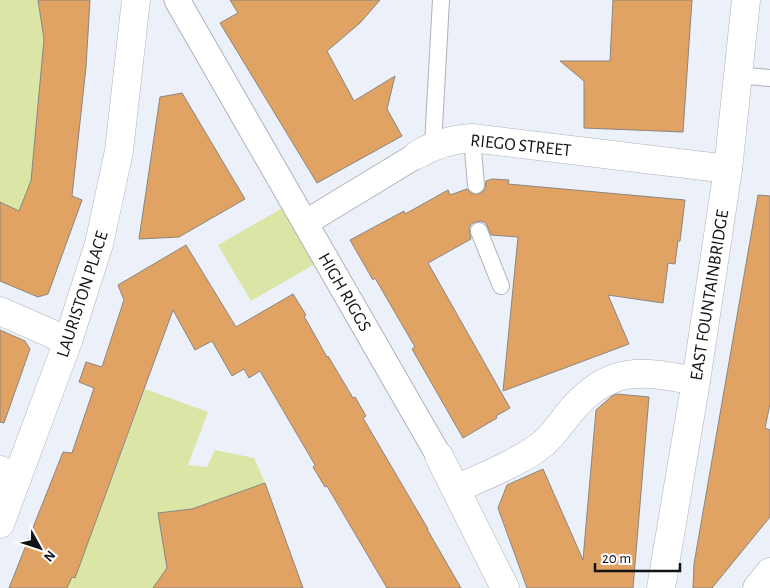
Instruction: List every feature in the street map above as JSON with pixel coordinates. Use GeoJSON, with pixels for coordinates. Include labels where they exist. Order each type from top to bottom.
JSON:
{"type":"FeatureCollection","features":[{"type":"Feature","properties":{"kind":"street","name":"LAURISTON PLACE"},"geometry":{"type":"LineString","coordinates":[[119,0],[129,56]]}},
{"type":"Feature","properties":{"kind":"street","name":"LAURISTON PLACE"},"geometry":{"type":"LineString","coordinates":[[0,524],[8,474],[68,341],[100,244],[123,124],[136,0]]}},
{"type":"Feature","properties":{"kind":"street","name":"HIGH RIGGS"},"geometry":{"type":"LineString","coordinates":[[177,0],[439,456],[505,588]]}},
{"type":"Feature","properties":{"kind":"street","name":"EAST FOUNTAINBRIDGE"},"geometry":{"type":"LineString","coordinates":[[661,588],[696,381],[728,169],[746,0]]}},
{"type":"Feature","properties":{"kind":"street","name":"RIEGO STREET"},"geometry":{"type":"LineString","coordinates":[[305,223],[425,150],[452,139],[472,138],[728,169]]}},
{"type":"Feature","properties":{"kind":"street"},"geometry":{"type":"LineString","coordinates":[[0,311],[68,341]]}},
{"type":"Feature","properties":{"kind":"street"},"geometry":{"type":"LineString","coordinates":[[456,489],[523,456],[539,446],[583,399],[610,379],[622,375],[646,373],[696,381]]}},
{"type":"Feature","properties":{"kind":"street"},"geometry":{"type":"LineString","coordinates":[[757,588],[770,572]]}},
{"type":"Feature","properties":{"kind":"lane"},"geometry":{"type":"LineString","coordinates":[[425,150],[441,0]]}},
{"type":"Feature","properties":{"kind":"lane"},"geometry":{"type":"LineString","coordinates":[[738,75],[770,78]]}},
{"type":"Feature","properties":{"kind":"lane"},"geometry":{"type":"LineString","coordinates":[[472,138],[476,185]]}},
{"type":"Feature","properties":{"kind":"lane"},"geometry":{"type":"LineString","coordinates":[[479,231],[501,286]]}},
{"type":"Feature","properties":{"kind":"green space"},"geometry":{"type":"Polygon","coordinates":[[[0,0],[38,0],[44,39],[32,181],[19,211],[0,202],[0,0]]]}},
{"type":"Feature","properties":{"kind":"green space"},"geometry":{"type":"Polygon","coordinates":[[[286,206],[298,227],[294,229],[300,240],[318,262],[251,301],[218,245],[286,206]]]}},
{"type":"Feature","properties":{"kind":"green space"},"geometry":{"type":"Polygon","coordinates":[[[145,389],[208,412],[188,465],[207,467],[215,450],[254,458],[265,483],[192,509],[158,513],[167,568],[160,579],[158,588],[67,588],[78,570],[145,389]]]}},
{"type":"Feature","properties":{"kind":"building"},"geometry":{"type":"Polygon","coordinates":[[[38,0],[90,0],[86,67],[72,196],[82,200],[48,294],[38,297],[0,281],[0,202],[19,211],[31,181],[44,39],[38,0]]]}},
{"type":"Feature","properties":{"kind":"building"},"geometry":{"type":"Polygon","coordinates":[[[230,0],[380,0],[360,23],[327,51],[354,101],[395,76],[387,109],[402,136],[317,183],[220,23],[238,13],[230,0]]]}},
{"type":"Feature","properties":{"kind":"building"},"geometry":{"type":"Polygon","coordinates":[[[613,0],[692,0],[683,132],[584,128],[584,81],[560,61],[610,61],[613,0]]]}},
{"type":"Feature","properties":{"kind":"building"},"geometry":{"type":"Polygon","coordinates":[[[182,93],[245,199],[179,237],[139,239],[160,97],[182,93]]]}},
{"type":"Feature","properties":{"kind":"building"},"geometry":{"type":"Polygon","coordinates":[[[492,179],[509,180],[508,184],[685,200],[680,241],[678,241],[675,264],[668,263],[663,303],[608,295],[629,344],[503,391],[518,237],[491,235],[486,223],[476,222],[471,224],[469,229],[471,239],[428,263],[510,408],[463,438],[412,349],[415,347],[375,278],[373,280],[350,240],[404,211],[405,214],[448,190],[450,195],[467,189],[472,194],[481,193],[485,189],[486,181],[492,179]]]}},
{"type":"Feature","properties":{"kind":"building"},"geometry":{"type":"Polygon","coordinates":[[[758,195],[770,196],[770,404],[765,428],[770,430],[770,517],[712,588],[693,588],[694,564],[758,195]]]}},
{"type":"Feature","properties":{"kind":"building"},"geometry":{"type":"Polygon","coordinates":[[[186,245],[236,327],[293,294],[327,357],[366,416],[363,418],[461,588],[387,588],[327,486],[325,487],[313,467],[315,465],[260,371],[249,378],[244,369],[232,376],[212,341],[195,350],[173,310],[75,578],[72,577],[67,588],[9,588],[63,452],[72,453],[94,388],[79,382],[86,362],[102,367],[124,300],[118,285],[186,245]]]}},
{"type":"Feature","properties":{"kind":"building"},"geometry":{"type":"Polygon","coordinates":[[[0,330],[25,341],[30,349],[4,423],[0,422],[0,330]]]}},
{"type":"Feature","properties":{"kind":"building"},"geometry":{"type":"Polygon","coordinates":[[[617,394],[649,397],[633,588],[527,588],[498,508],[507,485],[543,469],[583,560],[596,410],[617,394]]]}},
{"type":"Feature","properties":{"kind":"building"},"geometry":{"type":"Polygon","coordinates":[[[265,483],[303,588],[153,588],[167,568],[158,513],[192,509],[265,483]]]}}]}
